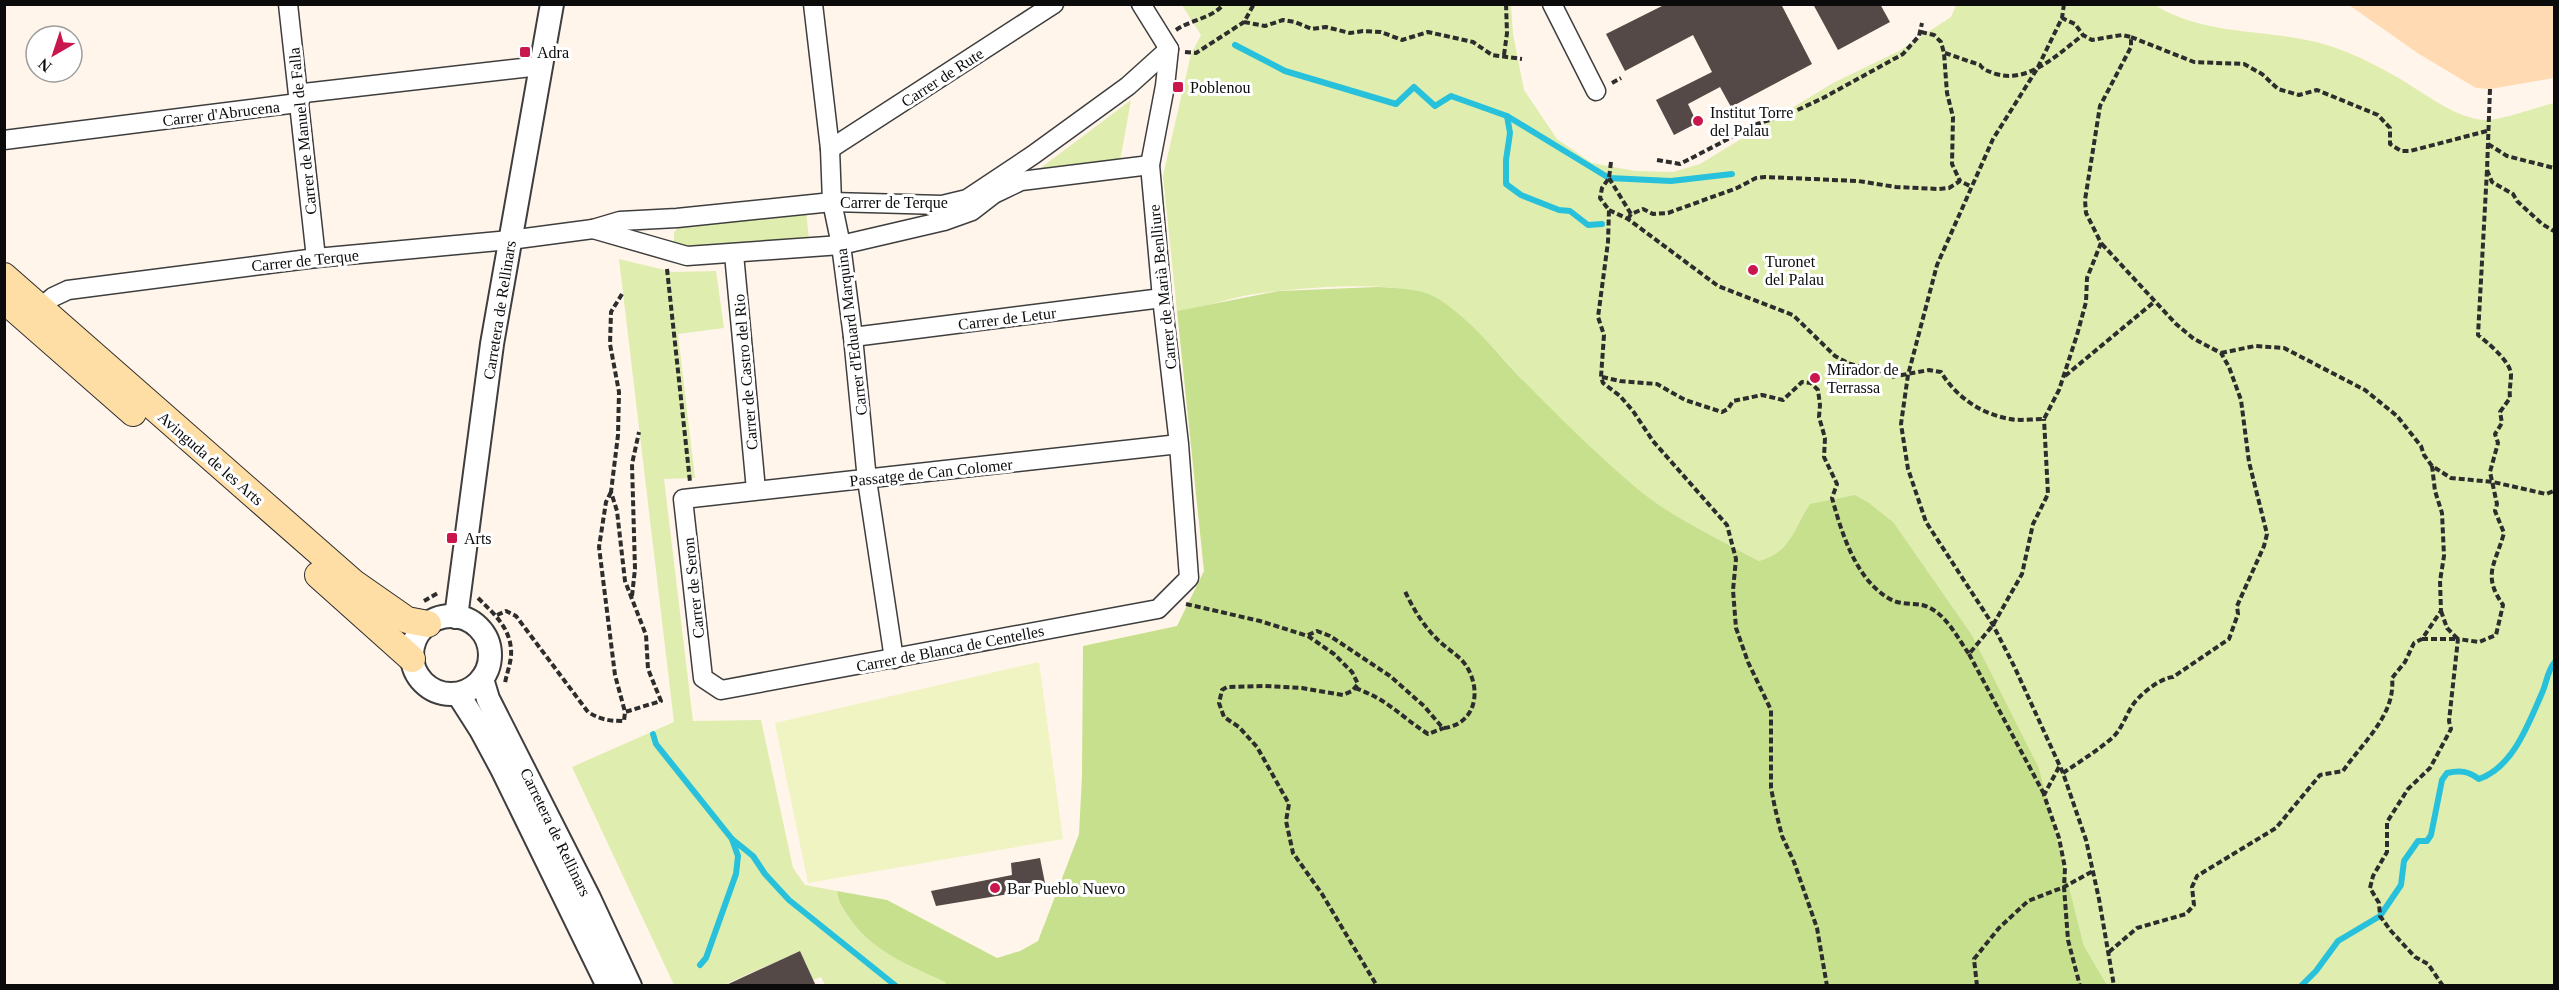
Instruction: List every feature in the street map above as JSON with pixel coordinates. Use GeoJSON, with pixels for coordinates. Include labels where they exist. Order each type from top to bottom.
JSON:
{"type":"FeatureCollection","features":[{"type":"Feature","properties":{"kind":"main road","name":"Avinguda de les Arts"},"geometry":{"type":"LineString","coordinates":[[4,276],[33,313],[412,659]]}},
{"type":"Feature","properties":{"kind":"main road","name":"Avinguda de les Arts"},"geometry":{"type":"LineString","coordinates":[[4,300],[33,313],[354,583],[407,620],[428,624]]}},
{"type":"Feature","properties":{"kind":"street","name":"Carrer de Manuel de Falla"},"geometry":{"type":"LineString","coordinates":[[288,4],[316,258]]}},
{"type":"Feature","properties":{"kind":"street","name":"Carretera de Rellinars"},"geometry":{"type":"LineString","coordinates":[[456,617],[492,344],[552,4]]}},
{"type":"Feature","properties":{"kind":"street","name":"Carrer d'Eduard Marquina"},"geometry":{"type":"LineString","coordinates":[[813,4],[830,149],[832,202],[841,245],[853,337],[867,480],[894,659]]}},
{"type":"Feature","properties":{"kind":"street","name":"Carrer de Rute"},"geometry":{"type":"LineString","coordinates":[[830,149],[1054,4]]}},
{"type":"Feature","properties":{"kind":"street"},"geometry":{"type":"LineString","coordinates":[[1141,4],[1166,44]]}},
{"type":"Feature","properties":{"kind":"street"},"geometry":{"type":"LineString","coordinates":[[1552,4],[1596,91]]}},
{"type":"Feature","properties":{"kind":"street","name":"Carrer de Marià Benlliure"},"geometry":{"type":"LineString","coordinates":[[1158,609],[1189,578],[1179,444],[1162,298],[1150,165],[1165,86],[1166,44]]}},
{"type":"Feature","properties":{"kind":"street","name":"Carrer de Terque"},"geometry":{"type":"LineString","coordinates":[[33,313],[68,290],[316,258],[510,240],[593,229],[620,221],[677,218],[832,202],[942,205],[967,199],[1033,155],[1128,86],[1166,44]]}},
{"type":"Feature","properties":{"kind":"street","name":"Carrer d'Abrucena"},"geometry":{"type":"LineString","coordinates":[[4,140],[298,103],[304,93],[540,66]]}},
{"type":"Feature","properties":{"kind":"street","name":"Carrer de Terque"},"geometry":{"type":"LineString","coordinates":[[593,229],[669,260],[687,256],[841,245],[972,211],[994,194],[1022,181],[1150,165]]}},
{"type":"Feature","properties":{"kind":"street"},"geometry":{"type":"LineString","coordinates":[[669,260],[664,234],[669,224],[677,218]]}},
{"type":"Feature","properties":{"kind":"street","name":"Carrer de Castro del Rio"},"geometry":{"type":"LineString","coordinates":[[734,254],[756,490]]}},
{"type":"Feature","properties":{"kind":"street","name":"Carrer de Letur"},"geometry":{"type":"LineString","coordinates":[[853,337],[1162,298]]}},
{"type":"Feature","properties":{"kind":"street","name":"Passatge de Can Colomer"},"geometry":{"type":"LineString","coordinates":[[687,491],[756,490],[867,480],[1179,444]]}},
{"type":"Feature","properties":{"kind":"street","name":"Carrer de Seron"},"geometry":{"type":"LineString","coordinates":[[687,491],[703,678]]}},
{"type":"Feature","properties":{"kind":"street","name":"Carrer de Blanca de Centelles"},"geometry":{"type":"LineString","coordinates":[[703,678],[722,690],[1158,609]]}},
{"type":"Feature","properties":{"kind":"street"},"geometry":{"type":"LineString","coordinates":[[456,617],[474,624],[489,645],[489,663],[482,679],[471,688],[458,694],[437,691],[428,686],[420,679],[412,659],[416,639],[428,624],[438,619],[456,617]]}},
{"type":"Feature","properties":{"kind":"street","name":"Carretera de Rellinars"},"geometry":{"type":"LineString","coordinates":[[482,679],[488,699],[589,898],[630,986]]}},
{"type":"Feature","properties":{"kind":"street","name":"Carretera de Rellinars"},"geometry":{"type":"LineString","coordinates":[[458,694],[502,769],[608,986]]}},
{"type":"Feature","properties":{"kind":"path"},"geometry":{"type":"LineString","coordinates":[[1224,4],[1215,15],[1187,23],[1166,44],[1196,53],[1244,22],[1254,4]]}},
{"type":"Feature","properties":{"kind":"path"},"geometry":{"type":"LineString","coordinates":[[1504,55],[1507,33],[1506,4]]}},
{"type":"Feature","properties":{"kind":"path"},"geometry":{"type":"LineString","coordinates":[[2064,4],[2062,18],[2037,69],[2002,121],[1970,186],[1937,265],[1908,375],[1901,424],[1912,486],[1926,522],[1993,625],[2063,773],[2086,840],[2114,986]]}},
{"type":"Feature","properties":{"kind":"path"},"geometry":{"type":"LineString","coordinates":[[2062,18],[2075,24],[2083,35],[2092,40],[2122,35],[2194,62],[2244,64],[2262,74],[2278,89],[2299,95],[2317,90],[2378,115],[2390,128],[2390,144],[2401,151],[2410,151],[2487,131]]}},
{"type":"Feature","properties":{"kind":"path"},"geometry":{"type":"LineString","coordinates":[[1244,22],[1265,26],[1283,20],[1312,29],[1326,27],[1350,33],[1381,32],[1402,40],[1428,32],[1473,42],[1492,55],[1522,59]]}},
{"type":"Feature","properties":{"kind":"path"},"geometry":{"type":"LineString","coordinates":[[1657,160],[1680,164],[1757,124],[1789,114],[1815,102],[1903,54],[1921,32],[1922,23]]}},
{"type":"Feature","properties":{"kind":"path"},"geometry":{"type":"LineString","coordinates":[[1921,32],[1934,36],[1941,42],[1947,93],[1953,117],[1952,164],[1960,181],[1970,186]]}},
{"type":"Feature","properties":{"kind":"path"},"geometry":{"type":"LineString","coordinates":[[1944,53],[1980,65],[1983,69],[2002,76],[2019,75],[2037,69],[2083,35]]}},
{"type":"Feature","properties":{"kind":"path"},"geometry":{"type":"LineString","coordinates":[[2063,773],[2111,738],[2118,731],[2132,705],[2146,693],[2165,678],[2173,677],[2229,639],[2238,614],[2237,606],[2264,546],[2267,534],[2249,462],[2241,400],[2229,367],[2220,353],[2194,339],[2154,302],[2101,243],[2086,213],[2085,200],[2092,146],[2100,106],[2131,47],[2131,37]]}},
{"type":"Feature","properties":{"kind":"path"},"geometry":{"type":"LineString","coordinates":[[2108,952],[2137,928],[2186,914],[2194,905],[2192,887],[2197,876],[2276,828],[2320,775],[2343,771],[2358,749],[2374,734],[2393,692],[2392,678],[2405,662],[2414,643],[2422,639],[2458,639],[2479,642],[2496,635],[2503,605],[2494,591],[2490,575],[2504,533],[2495,511],[2497,504],[2490,472],[2498,443],[2495,434],[2502,423],[2500,412],[2510,398],[2508,386],[2511,376],[2509,367],[2501,356],[2478,335],[2490,90]]}},
{"type":"Feature","properties":{"kind":"path"},"geometry":{"type":"LineString","coordinates":[[2488,144],[2507,156],[2554,168]]}},
{"type":"Feature","properties":{"kind":"path"},"geometry":{"type":"LineString","coordinates":[[1611,162],[1609,178],[1602,188],[1600,198],[1609,210],[1628,219],[1718,286],[1793,315],[1835,356],[1891,377],[1929,370],[1941,372],[1959,397],[1980,408],[2010,419],[2044,419]]}},
{"type":"Feature","properties":{"kind":"path"},"geometry":{"type":"LineString","coordinates":[[2487,170],[2492,183],[2513,194],[2517,201],[2542,225],[2554,231]]}},
{"type":"Feature","properties":{"kind":"path"},"geometry":{"type":"LineString","coordinates":[[1609,178],[1631,214]]}},
{"type":"Feature","properties":{"kind":"path"},"geometry":{"type":"LineString","coordinates":[[1628,219],[1631,214],[1643,209],[1653,214],[1668,213],[1737,188],[1756,178],[1858,181],[1896,187],[1939,189],[1949,188],[1960,181]]}},
{"type":"Feature","properties":{"kind":"path"},"geometry":{"type":"LineString","coordinates":[[1609,210],[1608,242],[1598,317],[1604,335],[1601,376],[1604,383],[1633,411],[1653,441],[1727,525],[1736,559],[1733,590],[1736,628],[1748,662],[1771,710],[1772,788],[1775,808],[1782,836],[1798,871],[1817,928],[1827,986]]}},
{"type":"Feature","properties":{"kind":"path"},"geometry":{"type":"LineString","coordinates":[[1969,654],[1993,625],[2022,574],[2033,524],[2048,495],[2044,419],[2063,378],[2086,302],[2086,278],[2101,243]]}},
{"type":"Feature","properties":{"kind":"path"},"geometry":{"type":"LineString","coordinates":[[669,260],[687,491]]}},
{"type":"Feature","properties":{"kind":"path"},"geometry":{"type":"LineString","coordinates":[[497,615],[506,611],[516,616],[588,712],[600,719],[624,721],[625,712],[615,675],[599,547],[606,502],[611,492],[618,435],[619,392],[610,344],[611,312],[622,294]]}},
{"type":"Feature","properties":{"kind":"path"},"geometry":{"type":"LineString","coordinates":[[2063,378],[2154,302]]}},
{"type":"Feature","properties":{"kind":"path"},"geometry":{"type":"LineString","coordinates":[[2220,353],[2255,346],[2284,348],[2365,390],[2397,416],[2421,446],[2432,466],[2434,491],[2442,513],[2444,556],[2440,581],[2441,611],[2447,628],[2458,639]]}},
{"type":"Feature","properties":{"kind":"path"},"geometry":{"type":"LineString","coordinates":[[1601,376],[1620,381],[1657,384],[1685,400],[1722,412],[1728,409],[1733,401],[1762,395],[1783,400],[1802,382],[1811,383],[1818,390],[1819,417],[1825,438],[1824,457],[1837,484],[1832,498],[1846,538],[1862,571],[1876,590],[1893,601],[1924,605],[1938,612],[1969,654],[2044,795],[2059,838],[2065,868],[2068,940],[2080,986]]}},
{"type":"Feature","properties":{"kind":"path"},"geometry":{"type":"LineString","coordinates":[[632,597],[635,569],[632,464],[639,432]]}},
{"type":"Feature","properties":{"kind":"path"},"geometry":{"type":"LineString","coordinates":[[2432,466],[2451,478],[2493,482],[2546,494],[2554,491]]}},
{"type":"Feature","properties":{"kind":"path"},"geometry":{"type":"LineString","coordinates":[[611,492],[617,511],[625,581],[646,635],[648,669],[661,701],[625,712]]}},
{"type":"Feature","properties":{"kind":"path"},"geometry":{"type":"LineString","coordinates":[[1355,688],[1389,703],[1410,723],[1428,734],[1461,723],[1471,712],[1474,703],[1473,685],[1464,664],[1431,633],[1416,614],[1404,589]]}},
{"type":"Feature","properties":{"kind":"path"},"geometry":{"type":"LineString","coordinates":[[1158,609],[1179,603],[1260,621],[1308,636],[1334,654],[1352,672],[1358,684],[1343,695],[1302,688],[1227,687],[1222,690],[1219,703],[1224,717],[1239,727],[1263,757],[1289,804],[1286,821],[1293,853],[1301,861],[1377,986]]}},
{"type":"Feature","properties":{"kind":"path"},"geometry":{"type":"LineString","coordinates":[[2422,639],[2441,611]]}},
{"type":"Feature","properties":{"kind":"path"},"geometry":{"type":"LineString","coordinates":[[1308,636],[1317,631],[1330,636],[1376,665],[1411,693],[1444,728]]}},
{"type":"Feature","properties":{"kind":"path"},"geometry":{"type":"LineString","coordinates":[[2443,986],[2428,964],[2415,957],[2391,931],[2380,916],[2379,903],[2370,888],[2373,876],[2387,852],[2387,822],[2408,789],[2430,768],[2451,729],[2449,721],[2458,639]]}},
{"type":"Feature","properties":{"kind":"path"},"geometry":{"type":"LineString","coordinates":[[2044,795],[2059,766]]}},
{"type":"Feature","properties":{"kind":"path"},"geometry":{"type":"LineString","coordinates":[[1977,986],[1974,959],[1999,928],[2028,901],[2064,887],[2093,871]]}},
{"type":"Feature","properties":{"kind":"green space"},"geometry":{"type":"Polygon","coordinates":[[[1182,5],[1511,5],[1513,34],[1524,90],[1557,139],[1592,163],[1635,171],[1673,172],[1700,164],[1833,83],[1899,51],[1951,17],[1956,5],[2155,5],[2176,16],[2198,23],[2291,37],[2336,48],[2361,58],[2452,110],[2473,118],[2491,120],[2554,103],[2554,985],[2107,985],[2084,946],[2039,768],[1972,635],[1894,523],[1792,538],[1777,552],[1759,561],[1679,518],[1634,487],[1559,417],[1481,335],[1449,308],[1420,292],[1357,286],[1308,288],[1243,296],[1177,311],[1163,176],[1191,54],[1201,35],[1182,5]]]}},
{"type":"Feature","properties":{"kind":"green space"},"geometry":{"type":"Polygon","coordinates":[[[1131,100],[1120,161],[1038,170],[1131,100]]]}},
{"type":"Feature","properties":{"kind":"green space"},"geometry":{"type":"Polygon","coordinates":[[[806,210],[809,240],[690,251],[674,243],[674,233],[679,226],[806,210]]]}},
{"type":"Feature","properties":{"kind":"green space"},"geometry":{"type":"Polygon","coordinates":[[[619,259],[673,272],[716,271],[724,328],[678,334],[695,478],[664,479],[693,721],[761,720],[793,868],[805,885],[837,891],[848,916],[857,928],[879,948],[947,985],[825,985],[821,977],[813,980],[800,951],[724,985],[674,985],[572,767],[674,722],[619,259]]]}},
{"type":"Feature","properties":{"kind":"green space"},"geometry":{"type":"Polygon","coordinates":[[[1377,287],[1422,292],[1446,304],[1478,332],[1573,430],[1647,497],[1678,517],[1759,561],[1770,557],[1785,545],[1810,504],[1855,495],[1894,523],[1972,635],[2039,768],[2084,946],[2107,985],[947,986],[945,982],[891,956],[868,939],[844,910],[837,891],[887,900],[997,958],[1020,951],[1038,941],[1079,834],[1083,646],[1177,626],[1204,571],[1177,311],[1279,291],[1377,287]]]}},
{"type":"Feature","properties":{"kind":"green space"},"geometry":{"type":"Polygon","coordinates":[[[1039,662],[1063,839],[808,883],[775,723],[1039,662]]]}},
{"type":"Feature","properties":{"kind":"sand"},"geometry":{"type":"Polygon","coordinates":[[[2349,5],[2554,5],[2554,78],[2490,89],[2476,88],[2419,54],[2349,5]]]}},
{"type":"Feature","properties":{"kind":"building"},"geometry":{"type":"Polygon","coordinates":[[[1666,4],[1781,4],[1812,64],[1731,107],[1720,87],[1688,104],[1697,123],[1674,135],[1656,100],[1712,72],[1693,35],[1625,71],[1606,34],[1666,4]]]}},
{"type":"Feature","properties":{"kind":"building"},"geometry":{"type":"Polygon","coordinates":[[[1813,4],[1880,4],[1890,22],[1838,50],[1813,4]]]}},
{"type":"Feature","properties":{"kind":"building"},"geometry":{"type":"Polygon","coordinates":[[[1040,858],[1046,888],[936,906],[931,891],[1012,875],[1011,863],[1040,858]]]}},
{"type":"Feature","properties":{"kind":"building"},"geometry":{"type":"Polygon","coordinates":[[[800,951],[816,986],[724,986],[800,951]]]}},
{"type":"Feature","properties":{"kind":"waterway"},"geometry":{"type":"LineString","coordinates":[[1235,45],[1285,71],[1396,104],[1414,87],[1435,106],[1451,96],[1507,116],[1609,178],[1671,181],[1732,174]]}},
{"type":"Feature","properties":{"kind":"waterway"},"geometry":{"type":"LineString","coordinates":[[1507,116],[1510,133],[1506,160],[1506,184],[1521,195],[1559,210],[1570,211],[1588,225],[1602,224]]}},
{"type":"Feature","properties":{"kind":"waterway"},"geometry":{"type":"LineString","coordinates":[[2301,986],[2316,971],[2338,941],[2380,916],[2401,885],[2404,861],[2418,841],[2427,841],[2431,835],[2442,780],[2447,773],[2464,772],[2479,779],[2491,773],[2510,755],[2531,718],[2554,663]]}},
{"type":"Feature","properties":{"kind":"waterway"},"geometry":{"type":"LineString","coordinates":[[653,734],[656,744],[732,839],[753,856],[765,874],[789,900],[896,986]]}},
{"type":"Feature","properties":{"kind":"waterway"},"geometry":{"type":"LineString","coordinates":[[700,965],[706,958],[736,874],[738,856],[732,839]]}},
{"type":"Feature","properties":{"kind":"place","name":"Adra"},"geometry":{"type":"Point","coordinates":[525,52]}},
{"type":"Feature","properties":{"kind":"place","name":"Poblenou"},"geometry":{"type":"Point","coordinates":[1178,87]}},
{"type":"Feature","properties":{"kind":"place","name":"Institut Torre del Palau"},"geometry":{"type":"Point","coordinates":[1698,121]}},
{"type":"Feature","properties":{"kind":"place","name":"Turonet del Palau"},"geometry":{"type":"Point","coordinates":[1753,270]}},
{"type":"Feature","properties":{"kind":"place","name":"Mirador de Terrassa"},"geometry":{"type":"Point","coordinates":[1815,378]}},
{"type":"Feature","properties":{"kind":"place","name":"Arts"},"geometry":{"type":"Point","coordinates":[452,538]}},
{"type":"Feature","properties":{"kind":"place","name":"Bar Pueblo Nuevo"},"geometry":{"type":"Point","coordinates":[995,888]}}]}
